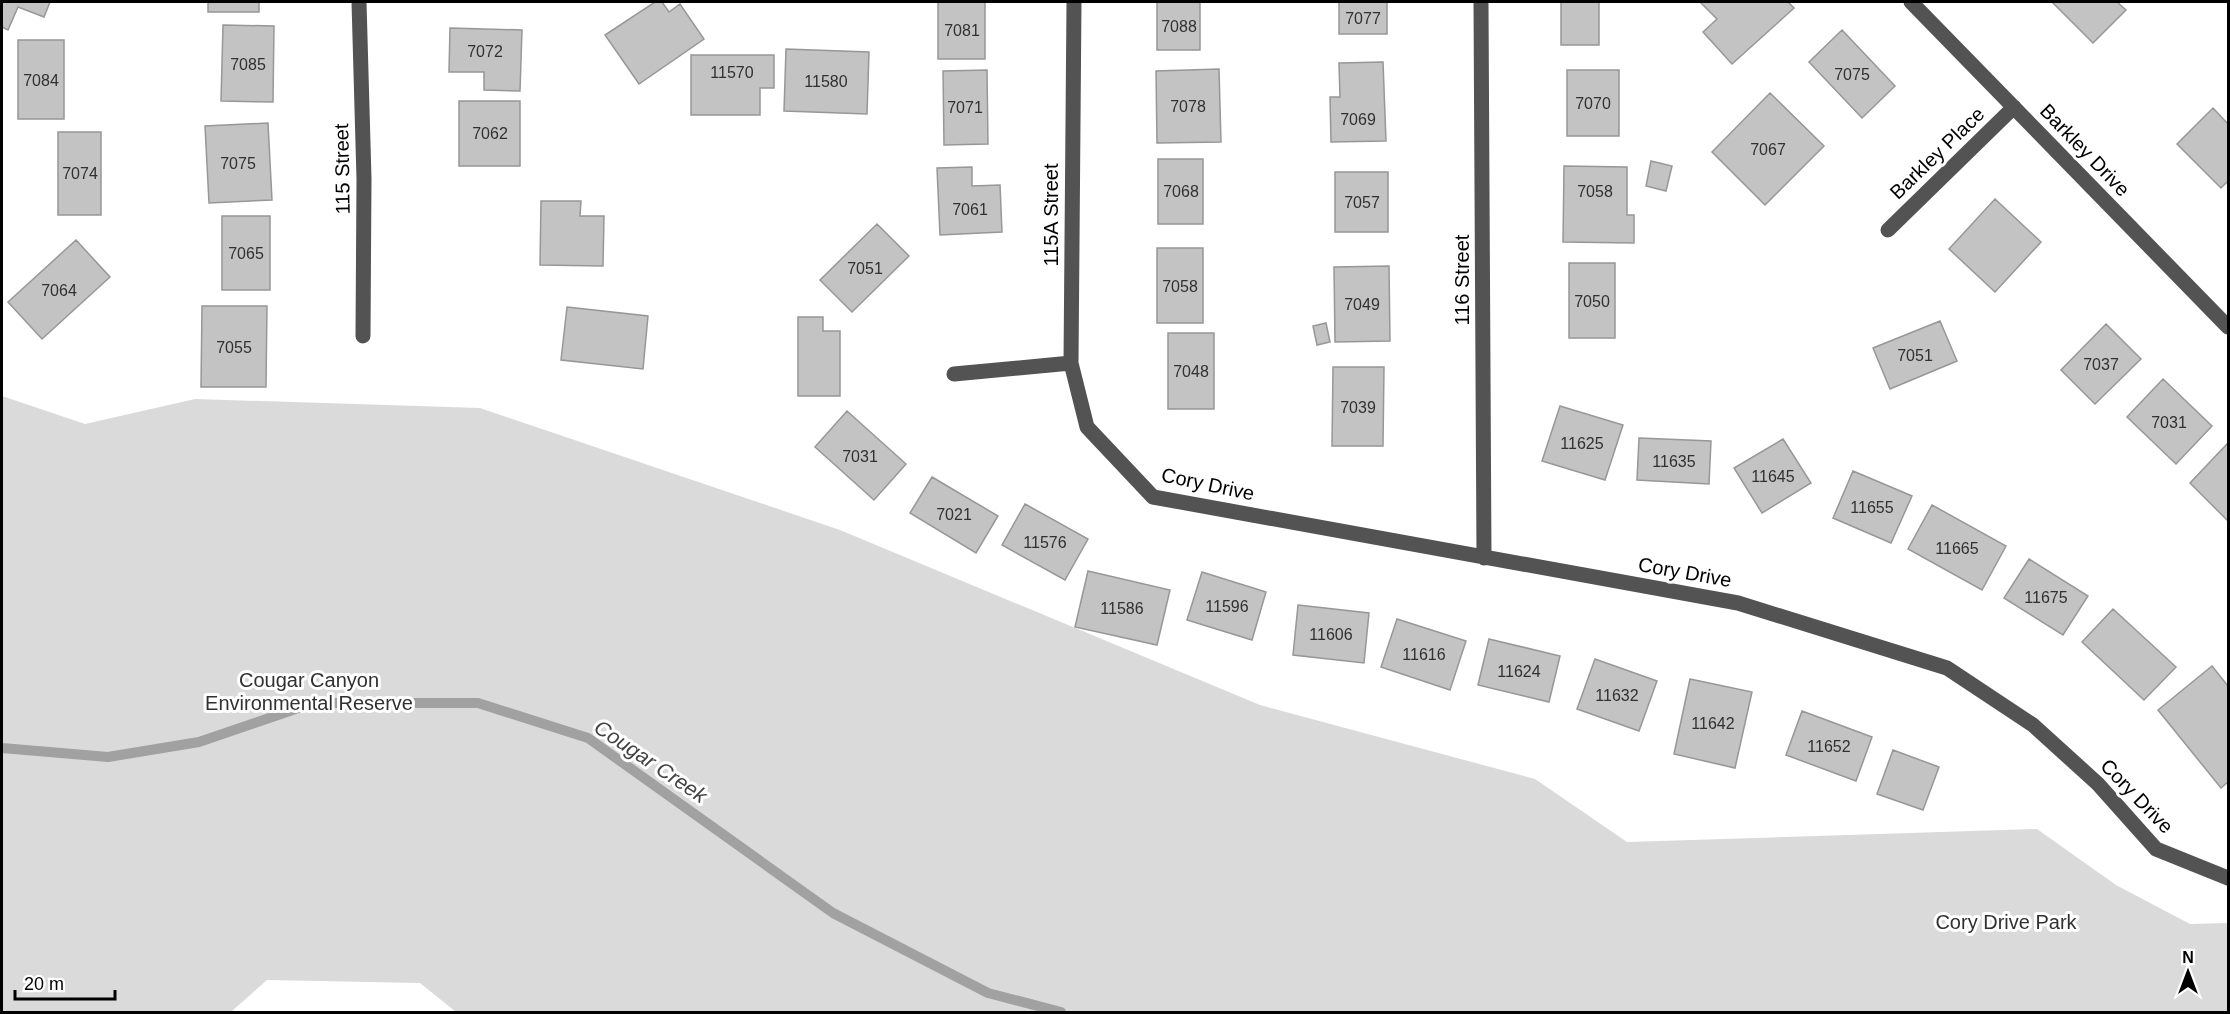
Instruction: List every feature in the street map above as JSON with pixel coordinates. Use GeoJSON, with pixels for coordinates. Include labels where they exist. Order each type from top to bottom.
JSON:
{"type":"FeatureCollection","features":[{"type":"Feature","properties":{"kind":"street","name":"115 Street"},"geometry":{"type":"LineString","coordinates":[[360,2],[364,180],[363,336]]}},
{"type":"Feature","properties":{"kind":"street","name":"115A Street"},"geometry":{"type":"LineString","coordinates":[[1074,2],[1071,363],[1087,427]]}},
{"type":"Feature","properties":{"kind":"street","name":"116 Street"},"geometry":{"type":"LineString","coordinates":[[1481,2],[1484,558]]}},
{"type":"Feature","properties":{"kind":"street","name":"Barkley Drive"},"geometry":{"type":"LineString","coordinates":[[1911,2],[2229,327]]}},
{"type":"Feature","properties":{"kind":"street","name":"Barkley Place"},"geometry":{"type":"LineString","coordinates":[[1888,230],[2014,107]]}},
{"type":"Feature","properties":{"kind":"street"},"geometry":{"type":"LineString","coordinates":[[954,374],[1071,363]]}},
{"type":"Feature","properties":{"kind":"street","name":"Cory Drive"},"geometry":{"type":"LineString","coordinates":[[1087,427],[1153,497],[1738,603],[1947,668],[2033,725],[2098,784],[2156,849],[2229,878]]}},
{"type":"Feature","properties":{"kind":"green space","name":"Cougar Canyon Environmental Reserve"},"geometry":{"type":"Polygon","coordinates":[[[2,396],[85,424],[195,399],[480,408],[840,530],[1260,705],[1535,779],[1627,842],[2037,829],[2116,885],[2190,924],[2228,923],[2228,1012],[456,1012],[420,983],[267,980],[231,1012],[2,1012],[2,396]]]}},
{"type":"Feature","properties":{"kind":"building"},"geometry":{"type":"Polygon","coordinates":[[[2,2],[50,2],[44,17],[18,7],[8,30],[2,27],[2,2]]]}},
{"type":"Feature","properties":{"kind":"building"},"geometry":{"type":"Polygon","coordinates":[[[208,2],[259,2],[259,12],[208,12],[208,2]]]}},
{"type":"Feature","properties":{"kind":"building"},"geometry":{"type":"Polygon","coordinates":[[[655,2],[662,2],[669,12],[680,4],[704,39],[639,84],[605,35],[655,2]]]}},
{"type":"Feature","properties":{"kind":"building"},"geometry":{"type":"Polygon","coordinates":[[[938,2],[985,2],[985,59],[938,59],[938,2]]]}},
{"type":"Feature","properties":{"kind":"building"},"geometry":{"type":"Polygon","coordinates":[[[1157,2],[1200,2],[1200,50],[1157,50],[1157,2]]]}},
{"type":"Feature","properties":{"kind":"building"},"geometry":{"type":"Polygon","coordinates":[[[1339,2],[1387,2],[1387,34],[1339,34],[1339,2]]]}},
{"type":"Feature","properties":{"kind":"building"},"geometry":{"type":"Polygon","coordinates":[[[1561,2],[1599,2],[1599,45],[1561,45],[1561,2]]]}},
{"type":"Feature","properties":{"kind":"building"},"geometry":{"type":"Polygon","coordinates":[[[1700,2],[1788,2],[1794,8],[1732,64],[1703,32],[1717,19],[1700,2]]]}},
{"type":"Feature","properties":{"kind":"building"},"geometry":{"type":"Polygon","coordinates":[[[2052,2],[2117,2],[2126,10],[2093,43],[2052,2]]]}},
{"type":"Feature","properties":{"kind":"building"},"geometry":{"type":"Polygon","coordinates":[[[223,25],[274,26],[273,102],[221,101],[223,25]]]}},
{"type":"Feature","properties":{"kind":"building"},"geometry":{"type":"Polygon","coordinates":[[[450,28],[522,30],[520,91],[484,90],[484,72],[449,72],[450,28]]]}},
{"type":"Feature","properties":{"kind":"building"},"geometry":{"type":"Polygon","coordinates":[[[1842,30],[1895,86],[1862,118],[1809,62],[1842,30]]]}},
{"type":"Feature","properties":{"kind":"building"},"geometry":{"type":"Polygon","coordinates":[[[18,40],[64,40],[64,119],[18,119],[18,40]]]}},
{"type":"Feature","properties":{"kind":"building"},"geometry":{"type":"Polygon","coordinates":[[[786,49],[869,52],[867,114],[784,111],[786,49]]]}},
{"type":"Feature","properties":{"kind":"building"},"geometry":{"type":"Polygon","coordinates":[[[691,55],[774,55],[774,88],[760,88],[760,115],[691,115],[691,55]]]}},
{"type":"Feature","properties":{"kind":"building"},"geometry":{"type":"Polygon","coordinates":[[[1383,62],[1386,141],[1331,142],[1330,97],[1340,97],[1339,63],[1383,62]]]}},
{"type":"Feature","properties":{"kind":"building"},"geometry":{"type":"Polygon","coordinates":[[[1219,69],[1221,142],[1157,143],[1156,71],[1219,69]]]}},
{"type":"Feature","properties":{"kind":"building"},"geometry":{"type":"Polygon","coordinates":[[[987,70],[988,144],[944,145],[943,71],[987,70]]]}},
{"type":"Feature","properties":{"kind":"building"},"geometry":{"type":"Polygon","coordinates":[[[1567,70],[1619,70],[1619,136],[1567,136],[1567,70]]]}},
{"type":"Feature","properties":{"kind":"building"},"geometry":{"type":"Polygon","coordinates":[[[1770,93],[1824,146],[1765,205],[1712,152],[1770,93]]]}},
{"type":"Feature","properties":{"kind":"building"},"geometry":{"type":"Polygon","coordinates":[[[459,101],[520,101],[520,166],[459,166],[459,101]]]}},
{"type":"Feature","properties":{"kind":"building"},"geometry":{"type":"Polygon","coordinates":[[[2213,108],[2228,124],[2228,181],[2221,188],[2177,144],[2213,108]]]}},
{"type":"Feature","properties":{"kind":"building"},"geometry":{"type":"Polygon","coordinates":[[[268,123],[272,200],[209,203],[205,126],[268,123]]]}},
{"type":"Feature","properties":{"kind":"building"},"geometry":{"type":"Polygon","coordinates":[[[58,132],[101,132],[101,215],[58,215],[58,132]]]}},
{"type":"Feature","properties":{"kind":"building"},"geometry":{"type":"Polygon","coordinates":[[[1158,159],[1203,159],[1203,224],[1158,224],[1158,159]]]}},
{"type":"Feature","properties":{"kind":"building"},"geometry":{"type":"Polygon","coordinates":[[[1651,161],[1672,166],[1666,191],[1646,186],[1651,161]]]}},
{"type":"Feature","properties":{"kind":"building"},"geometry":{"type":"Polygon","coordinates":[[[1564,166],[1627,167],[1627,215],[1634,215],[1634,243],[1563,242],[1564,166]]]}},
{"type":"Feature","properties":{"kind":"building"},"geometry":{"type":"Polygon","coordinates":[[[972,167],[972,186],[1000,185],[1002,232],[940,235],[937,168],[972,167]]]}},
{"type":"Feature","properties":{"kind":"building"},"geometry":{"type":"Polygon","coordinates":[[[1335,172],[1388,172],[1388,232],[1335,232],[1335,172]]]}},
{"type":"Feature","properties":{"kind":"building"},"geometry":{"type":"Polygon","coordinates":[[[1995,199],[2041,242],[1995,292],[1949,249],[1995,199]]]}},
{"type":"Feature","properties":{"kind":"building"},"geometry":{"type":"Polygon","coordinates":[[[541,201],[581,201],[580,216],[604,216],[603,266],[540,265],[541,201]]]}},
{"type":"Feature","properties":{"kind":"building"},"geometry":{"type":"Polygon","coordinates":[[[222,216],[270,216],[270,290],[222,290],[222,216]]]}},
{"type":"Feature","properties":{"kind":"building"},"geometry":{"type":"Polygon","coordinates":[[[877,224],[909,256],[852,312],[820,280],[877,224]]]}},
{"type":"Feature","properties":{"kind":"building"},"geometry":{"type":"Polygon","coordinates":[[[76,240],[110,277],[42,339],[8,302],[76,240]]]}},
{"type":"Feature","properties":{"kind":"building"},"geometry":{"type":"Polygon","coordinates":[[[1157,248],[1203,248],[1203,323],[1157,323],[1157,248]]]}},
{"type":"Feature","properties":{"kind":"building"},"geometry":{"type":"Polygon","coordinates":[[[1569,263],[1615,263],[1615,338],[1569,338],[1569,263]]]}},
{"type":"Feature","properties":{"kind":"building"},"geometry":{"type":"Polygon","coordinates":[[[1389,266],[1390,341],[1335,342],[1334,267],[1389,266]]]}},
{"type":"Feature","properties":{"kind":"building"},"geometry":{"type":"Polygon","coordinates":[[[202,306],[267,306],[266,387],[201,387],[202,306]]]}},
{"type":"Feature","properties":{"kind":"building"},"geometry":{"type":"Polygon","coordinates":[[[567,307],[648,316],[643,369],[561,360],[567,307]]]}},
{"type":"Feature","properties":{"kind":"building"},"geometry":{"type":"Polygon","coordinates":[[[798,317],[823,317],[823,331],[840,331],[840,396],[798,396],[798,317]]]}},
{"type":"Feature","properties":{"kind":"building"},"geometry":{"type":"Polygon","coordinates":[[[1940,321],[1957,361],[1890,389],[1873,348],[1940,321]]]}},
{"type":"Feature","properties":{"kind":"building"},"geometry":{"type":"Polygon","coordinates":[[[1326,323],[1330,342],[1317,345],[1313,326],[1326,323]]]}},
{"type":"Feature","properties":{"kind":"building"},"geometry":{"type":"Polygon","coordinates":[[[2106,324],[2141,359],[2095,404],[2061,370],[2106,324]]]}},
{"type":"Feature","properties":{"kind":"building"},"geometry":{"type":"Polygon","coordinates":[[[1168,333],[1214,333],[1214,409],[1168,409],[1168,333]]]}},
{"type":"Feature","properties":{"kind":"building"},"geometry":{"type":"Polygon","coordinates":[[[1333,367],[1384,367],[1383,446],[1332,446],[1333,367]]]}},
{"type":"Feature","properties":{"kind":"building"},"geometry":{"type":"Polygon","coordinates":[[[2163,379],[2212,426],[2176,464],[2127,417],[2163,379]]]}},
{"type":"Feature","properties":{"kind":"building"},"geometry":{"type":"Polygon","coordinates":[[[1560,406],[1623,425],[1605,480],[1542,461],[1560,406]]]}},
{"type":"Feature","properties":{"kind":"building"},"geometry":{"type":"Polygon","coordinates":[[[847,411],[906,464],[874,500],[815,447],[847,411]]]}},
{"type":"Feature","properties":{"kind":"building"},"geometry":{"type":"Polygon","coordinates":[[[1639,438],[1711,441],[1709,484],[1637,480],[1639,438]]]}},
{"type":"Feature","properties":{"kind":"building"},"geometry":{"type":"Polygon","coordinates":[[[1783,439],[1811,483],[1762,513],[1734,468],[1783,439]]]}},
{"type":"Feature","properties":{"kind":"building"},"geometry":{"type":"Polygon","coordinates":[[[2228,443],[2228,521],[2190,483],[2228,443]]]}},
{"type":"Feature","properties":{"kind":"building"},"geometry":{"type":"Polygon","coordinates":[[[1853,471],[1912,496],[1891,543],[1833,518],[1853,471]]]}},
{"type":"Feature","properties":{"kind":"building"},"geometry":{"type":"Polygon","coordinates":[[[932,477],[998,516],[976,553],[910,513],[932,477]]]}},
{"type":"Feature","properties":{"kind":"building"},"geometry":{"type":"Polygon","coordinates":[[[1025,504],[1088,539],[1065,580],[1002,545],[1025,504]]]}},
{"type":"Feature","properties":{"kind":"building"},"geometry":{"type":"Polygon","coordinates":[[[1932,505],[2006,546],[1982,590],[1908,549],[1932,505]]]}},
{"type":"Feature","properties":{"kind":"building"},"geometry":{"type":"Polygon","coordinates":[[[2029,559],[2088,596],[2063,635],[2004,598],[2029,559]]]}},
{"type":"Feature","properties":{"kind":"building"},"geometry":{"type":"Polygon","coordinates":[[[1088,571],[1170,590],[1157,645],[1075,627],[1088,571]]]}},
{"type":"Feature","properties":{"kind":"building"},"geometry":{"type":"Polygon","coordinates":[[[1202,572],[1266,592],[1252,640],[1187,620],[1202,572]]]}},
{"type":"Feature","properties":{"kind":"building"},"geometry":{"type":"Polygon","coordinates":[[[1298,605],[1369,613],[1364,663],[1293,655],[1298,605]]]}},
{"type":"Feature","properties":{"kind":"building"},"geometry":{"type":"Polygon","coordinates":[[[2113,609],[2176,667],[2144,700],[2082,642],[2113,609]]]}},
{"type":"Feature","properties":{"kind":"building"},"geometry":{"type":"Polygon","coordinates":[[[1397,619],[1466,641],[1450,690],[1381,667],[1397,619]]]}},
{"type":"Feature","properties":{"kind":"building"},"geometry":{"type":"Polygon","coordinates":[[[1489,639],[1560,656],[1549,702],[1478,685],[1489,639]]]}},
{"type":"Feature","properties":{"kind":"building"},"geometry":{"type":"Polygon","coordinates":[[[1595,659],[1657,681],[1639,731],[1577,709],[1595,659]]]}},
{"type":"Feature","properties":{"kind":"building"},"geometry":{"type":"Polygon","coordinates":[[[2212,666],[2228,686],[2228,782],[2221,788],[2158,710],[2212,666]]]}},
{"type":"Feature","properties":{"kind":"building"},"geometry":{"type":"Polygon","coordinates":[[[1690,679],[1752,692],[1735,768],[1674,754],[1690,679]]]}},
{"type":"Feature","properties":{"kind":"building"},"geometry":{"type":"Polygon","coordinates":[[[1802,711],[1872,737],[1856,781],[1786,755],[1802,711]]]}},
{"type":"Feature","properties":{"kind":"building"},"geometry":{"type":"Polygon","coordinates":[[[1893,750],[1939,767],[1923,810],[1877,794],[1893,750]]]}},
{"type":"Feature","properties":{"kind":"waterway","name":"Cougar Creek"},"geometry":{"type":"LineString","coordinates":[[2,748],[108,757],[199,742],[313,703],[478,703],[588,738],[833,913],[988,993],[1061,1012]]}},
{"type":"Feature","properties":{"kind":"park label","name":"Cory Drive Park"},"geometry":{"type":"Point","coordinates":[2006,922]}}]}
